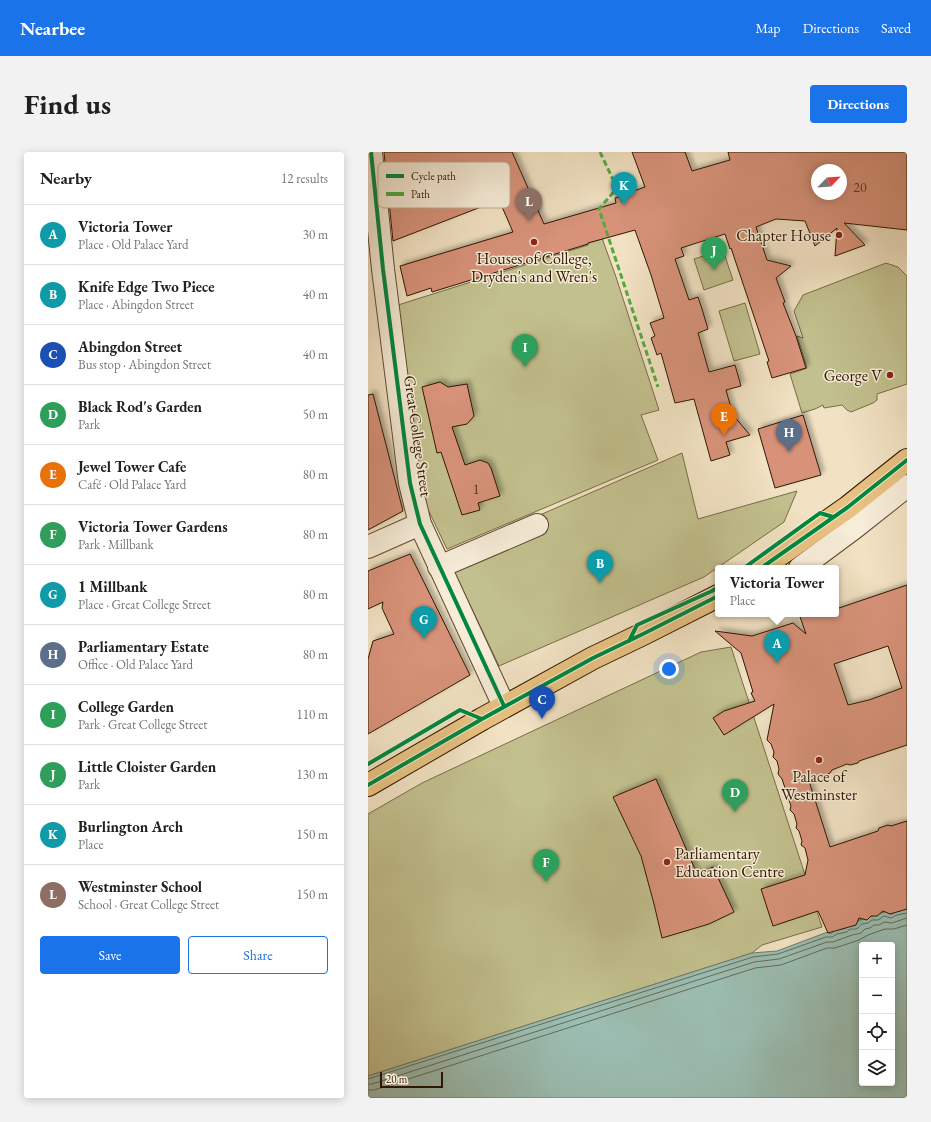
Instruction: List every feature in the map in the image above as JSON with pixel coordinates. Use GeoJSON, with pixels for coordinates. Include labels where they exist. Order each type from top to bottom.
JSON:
{"type":"FeatureCollection","features":[{"type":"Feature","properties":{"kind":"main road"},"geometry":{"type":"LineString","coordinates":[[765,565],[848,507],[907,460]]}},
{"type":"Feature","properties":{"kind":"main road"},"geometry":{"type":"LineString","coordinates":[[368,785],[504,706],[593,658],[715,598]]}},
{"type":"Feature","properties":{"kind":"street","name":"Great College Street"},"geometry":{"type":"LineString","coordinates":[[371,152],[376,270],[410,483],[420,524],[504,706]]}},
{"type":"Feature","properties":{"kind":"street"},"geometry":{"type":"LineString","coordinates":[[804,565],[907,486]]}},
{"type":"Feature","properties":{"kind":"street"},"geometry":{"type":"LineString","coordinates":[[368,547],[420,524]]}},
{"type":"Feature","properties":{"kind":"street"},"geometry":{"type":"LineString","coordinates":[[440,567],[537,525]]}},
{"type":"Feature","properties":{"kind":"shaded area"},"geometry":{"type":"Polygon","coordinates":[[[602,238],[659,410],[641,415],[658,460],[447,549],[424,501],[398,305],[588,245],[587,242],[602,238]]]}},
{"type":"Feature","properties":{"kind":"shaded area"},"geometry":{"type":"Polygon","coordinates":[[[723,250],[733,280],[704,290],[694,259],[723,250]]]}},
{"type":"Feature","properties":{"kind":"shaded area"},"geometry":{"type":"Polygon","coordinates":[[[886,263],[898,267],[907,276],[907,384],[877,394],[877,400],[873,403],[851,412],[842,405],[824,408],[823,405],[802,413],[790,374],[807,368],[797,336],[803,338],[794,311],[803,295],[886,263]]]}},
{"type":"Feature","properties":{"kind":"shaded area"},"geometry":{"type":"Polygon","coordinates":[[[745,303],[760,354],[734,361],[719,311],[745,303]]]}},
{"type":"Feature","properties":{"kind":"shaded area"},"geometry":{"type":"Polygon","coordinates":[[[682,453],[698,519],[797,491],[784,522],[721,565],[715,565],[715,569],[704,577],[499,666],[453,569],[533,518],[682,453]]]}},
{"type":"Feature","properties":{"kind":"shaded area"},"geometry":{"type":"Polygon","coordinates":[[[731,647],[822,927],[762,945],[752,953],[368,1076],[368,814],[422,783],[701,652],[731,647]]]}},
{"type":"Feature","properties":{"kind":"water"},"geometry":{"type":"Polygon","coordinates":[[[907,908],[907,1098],[368,1098],[368,1076],[752,953],[777,951],[828,932],[830,934],[834,930],[844,929],[851,925],[854,926],[856,925],[856,921],[875,915],[877,916],[878,914],[887,911],[890,914],[893,914],[894,911],[907,908]]]}},
{"type":"Feature","properties":{"kind":"building"},"geometry":{"type":"Polygon","coordinates":[[[384,152],[512,152],[544,224],[616,203],[615,198],[645,187],[632,152],[685,152],[692,171],[730,160],[728,152],[907,152],[907,230],[844,223],[865,245],[835,256],[837,228],[815,246],[805,221],[776,219],[756,227],[767,260],[791,266],[776,278],[785,302],[783,303],[796,336],[806,368],[772,378],[767,362],[769,361],[725,234],[681,248],[684,256],[675,259],[689,300],[698,297],[708,329],[698,333],[709,372],[735,365],[741,386],[726,390],[733,415],[750,435],[726,442],[730,455],[711,461],[694,399],[675,403],[661,353],[657,355],[651,338],[655,336],[650,323],[664,318],[635,230],[588,243],[432,292],[431,288],[407,296],[400,266],[513,232],[502,208],[510,208],[510,162],[385,162],[384,152]]]}},
{"type":"Feature","properties":{"kind":"building"},"geometry":{"type":"Polygon","coordinates":[[[390,208],[478,208],[393,241],[390,208]]]}},
{"type":"Feature","properties":{"kind":"building"},"geometry":{"type":"Polygon","coordinates":[[[440,382],[448,387],[467,384],[474,416],[467,424],[452,427],[465,465],[480,460],[488,463],[500,496],[478,503],[480,510],[462,515],[441,452],[437,453],[422,387],[440,382]]]}},
{"type":"Feature","properties":{"kind":"building"},"geometry":{"type":"Polygon","coordinates":[[[373,394],[403,511],[368,530],[368,395],[373,394]]]}},
{"type":"Feature","properties":{"kind":"building"},"geometry":{"type":"Polygon","coordinates":[[[803,415],[821,475],[775,488],[758,429],[803,415]]]}},
{"type":"Feature","properties":{"kind":"building"},"geometry":{"type":"Polygon","coordinates":[[[410,554],[470,675],[368,734],[368,659],[373,641],[394,634],[382,608],[383,602],[368,609],[368,571],[410,554]]]}},
{"type":"Feature","properties":{"kind":"building","name":"Palace of Westminster"},"geometry":{"type":"Polygon","coordinates":[[[907,585],[907,745],[859,761],[858,763],[850,765],[847,764],[832,770],[830,773],[809,781],[830,847],[878,831],[879,828],[907,821],[907,909],[890,914],[883,911],[877,916],[871,916],[867,920],[859,918],[856,925],[828,933],[818,911],[773,926],[761,889],[805,875],[808,860],[805,848],[801,845],[802,841],[799,831],[796,828],[797,824],[794,814],[790,810],[791,806],[788,797],[784,793],[785,788],[782,779],[778,774],[779,769],[777,761],[773,757],[774,752],[771,744],[767,740],[774,704],[724,735],[713,718],[724,711],[755,701],[751,693],[753,692],[741,653],[715,631],[752,636],[793,623],[806,634],[800,617],[839,617],[839,608],[907,585]],[[888,646],[834,664],[848,705],[869,700],[902,688],[888,646]]]}},
{"type":"Feature","properties":{"kind":"building","name":"Parliamentary Education Centre"},"geometry":{"type":"Polygon","coordinates":[[[656,779],[697,874],[713,867],[734,912],[709,924],[662,938],[641,856],[613,797],[656,779]]]}},
{"type":"Feature","properties":{"kind":"marked path"},"geometry":{"type":"LineString","coordinates":[[600,152],[617,188],[599,209],[658,387]]}},
{"type":"Feature","properties":{"kind":"marked path"},"geometry":{"type":"LineString","coordinates":[[617,188],[623,203]]}},
{"type":"Feature","properties":{"kind":"cycle path"},"geometry":{"type":"LineString","coordinates":[[371,152],[383,269],[410,483],[420,524],[504,706]]}},
{"type":"Feature","properties":{"kind":"cycle path"},"geometry":{"type":"LineString","coordinates":[[765,565],[848,507],[907,460]]}},
{"type":"Feature","properties":{"kind":"cycle path"},"geometry":{"type":"LineString","coordinates":[[748,565],[820,513],[833,517]]}},
{"type":"Feature","properties":{"kind":"cycle path"},"geometry":{"type":"LineString","coordinates":[[629,641],[637,625],[715,589]]}},
{"type":"Feature","properties":{"kind":"cycle path"},"geometry":{"type":"LineString","coordinates":[[368,785],[482,719],[593,658],[715,598]]}},
{"type":"Feature","properties":{"kind":"cycle path"},"geometry":{"type":"LineString","coordinates":[[368,764],[460,710],[482,719]]}},
{"type":"Feature","properties":{"kind":"place","name":"Burlington Arch"},"geometry":{"type":"Point","coordinates":[624,205]}},
{"type":"Feature","properties":{"kind":"place","name":"Westminster School"},"geometry":{"type":"Point","coordinates":[529,221]}},
{"type":"Feature","properties":{"kind":"place","name":"Chapter House"},"geometry":{"type":"Point","coordinates":[839,235]}},
{"type":"Feature","properties":{"kind":"place","name":"Houses of College, Dryden's and Wren's"},"geometry":{"type":"Point","coordinates":[534,242]}},
{"type":"Feature","properties":{"kind":"place","name":"Little Cloister Garden"},"geometry":{"type":"Point","coordinates":[714,270]}},
{"type":"Feature","properties":{"kind":"place","name":"College Garden"},"geometry":{"type":"Point","coordinates":[525,367]}},
{"type":"Feature","properties":{"kind":"place","name":"George V"},"geometry":{"type":"Point","coordinates":[890,375]}},
{"type":"Feature","properties":{"kind":"place","name":"Jewel Tower Cafe"},"geometry":{"type":"Point","coordinates":[724,436]}},
{"type":"Feature","properties":{"kind":"place","name":"Parliamentary Estate"},"geometry":{"type":"Point","coordinates":[789,452]}},
{"type":"Feature","properties":{"kind":"place","name":"Knife Edge Two Piece"},"geometry":{"type":"Point","coordinates":[600,583]}},
{"type":"Feature","properties":{"kind":"place","name":"1 Millbank"},"geometry":{"type":"Point","coordinates":[424,639]}},
{"type":"Feature","properties":{"kind":"place","name":"Victoria Tower"},"geometry":{"type":"Point","coordinates":[777,663]}},
{"type":"Feature","properties":{"kind":"place","name":"Abingdon Street"},"geometry":{"type":"Point","coordinates":[542,719]}},
{"type":"Feature","properties":{"kind":"place","name":"Palace of Westminster"},"geometry":{"type":"Point","coordinates":[819,760]}},
{"type":"Feature","properties":{"kind":"place","name":"Black Rod's Garden"},"geometry":{"type":"Point","coordinates":[735,812]}},
{"type":"Feature","properties":{"kind":"place","name":"Parliamentary Education Centre"},"geometry":{"type":"Point","coordinates":[667,862]}},
{"type":"Feature","properties":{"kind":"place","name":"Victoria Tower Gardens"},"geometry":{"type":"Point","coordinates":[546,882]}}]}
